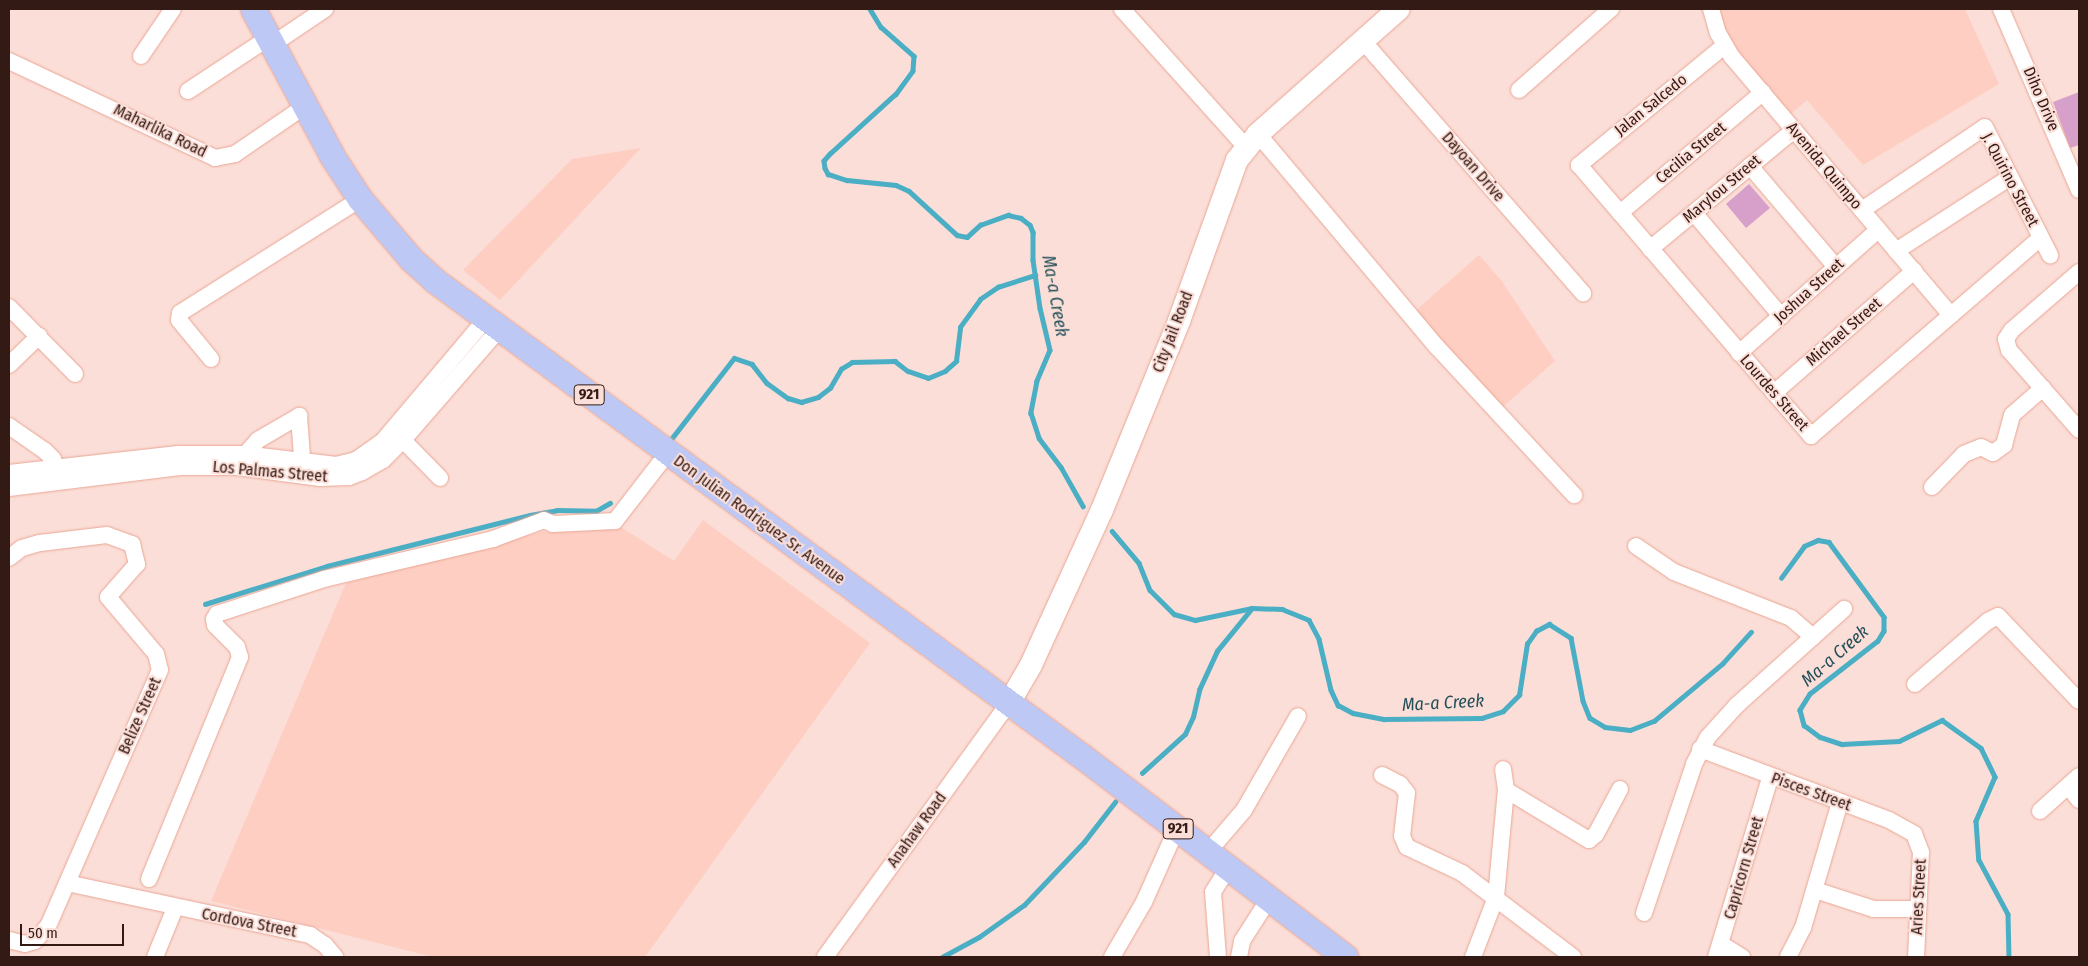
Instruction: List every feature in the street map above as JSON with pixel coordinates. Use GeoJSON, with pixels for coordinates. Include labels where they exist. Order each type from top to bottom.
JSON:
{"type":"FeatureCollection","features":[{"type":"Feature","properties":{"kind":"main road","name":"Don Julian Rodriguez Sr. Avenue"},"geometry":{"type":"LineString","coordinates":[[254,9],[305,106],[360,199],[411,259],[492,324],[1009,703],[1346,957]]}},
{"type":"Feature","properties":{"kind":"street"},"geometry":{"type":"LineString","coordinates":[[141,56],[173,9]]}},
{"type":"Feature","properties":{"kind":"street"},"geometry":{"type":"LineString","coordinates":[[188,91],[325,9]]}},
{"type":"Feature","properties":{"kind":"street"},"geometry":{"type":"LineString","coordinates":[[1122,9],[1252,140],[1437,347],[1574,495]]}},
{"type":"Feature","properties":{"kind":"street","name":"City Jail Road"},"geometry":{"type":"LineString","coordinates":[[1009,703],[1031,665],[1102,510],[1178,321],[1225,187],[1252,140],[1399,9]]}},
{"type":"Feature","properties":{"kind":"street"},"geometry":{"type":"LineString","coordinates":[[1519,90],[1611,9]]}},
{"type":"Feature","properties":{"kind":"street","name":"Avenida Quimpo"},"geometry":{"type":"LineString","coordinates":[[1711,9],[1724,46],[1950,316]]}},
{"type":"Feature","properties":{"kind":"street","name":"Diho Drive"},"geometry":{"type":"LineString","coordinates":[[2001,9],[2079,190]]}},
{"type":"Feature","properties":{"kind":"street","name":"Dayoan Drive"},"geometry":{"type":"LineString","coordinates":[[1363,40],[1583,293]]}},
{"type":"Feature","properties":{"kind":"street","name":"Jalan Salcedo"},"geometry":{"type":"LineString","coordinates":[[1579,165],[1724,46]]}},
{"type":"Feature","properties":{"kind":"street","name":"Maharlika Road"},"geometry":{"type":"LineString","coordinates":[[9,61],[215,158],[235,154],[305,106]]}},
{"type":"Feature","properties":{"kind":"street","name":"Cecilia Street"},"geometry":{"type":"LineString","coordinates":[[1620,213],[1762,92]]}},
{"type":"Feature","properties":{"kind":"street","name":"J. Quirino Street"},"geometry":{"type":"LineString","coordinates":[[1862,210],[1986,127],[2009,178],[2050,255]]}},
{"type":"Feature","properties":{"kind":"street","name":"Marylou Street"},"geometry":{"type":"LineString","coordinates":[[1650,249],[1794,130]]}},
{"type":"Feature","properties":{"kind":"street","name":"Lourdes Street"},"geometry":{"type":"LineString","coordinates":[[1579,165],[1811,436],[2040,238]]}},
{"type":"Feature","properties":{"kind":"street"},"geometry":{"type":"LineString","coordinates":[[1750,166],[1836,267]]}},
{"type":"Feature","properties":{"kind":"street"},"geometry":{"type":"LineString","coordinates":[[1896,251],[2009,178]]}},
{"type":"Feature","properties":{"kind":"street"},"geometry":{"type":"LineString","coordinates":[[211,359],[179,320],[180,313],[360,199]]}},
{"type":"Feature","properties":{"kind":"street"},"geometry":{"type":"LineString","coordinates":[[1694,213],[1781,316]]}},
{"type":"Feature","properties":{"kind":"street","name":"Joshua Street"},"geometry":{"type":"LineString","coordinates":[[1739,353],[1878,230]]}},
{"type":"Feature","properties":{"kind":"street","name":"Michael Street"},"geometry":{"type":"LineString","coordinates":[[1774,393],[1914,272]]}},
{"type":"Feature","properties":{"kind":"street"},"geometry":{"type":"LineString","coordinates":[[2079,272],[2012,330],[2006,339],[2009,350],[2079,430]]}},
{"type":"Feature","properties":{"kind":"street"},"geometry":{"type":"LineString","coordinates":[[9,307],[75,374]]}},
{"type":"Feature","properties":{"kind":"street","name":"Los Palmas Street"},"geometry":{"type":"LineString","coordinates":[[9,488],[57,474],[155,456],[240,460],[303,468],[336,478],[362,472],[383,460],[441,370],[458,351],[492,324]]}},
{"type":"Feature","properties":{"kind":"street","name":"Los Palmas Street"},"geometry":{"type":"LineString","coordinates":[[398,435],[471,362],[492,324]]}},
{"type":"Feature","properties":{"kind":"street"},"geometry":{"type":"LineString","coordinates":[[9,365],[39,336]]}},
{"type":"Feature","properties":{"kind":"street"},"geometry":{"type":"LineString","coordinates":[[458,351],[471,362]]}},
{"type":"Feature","properties":{"kind":"street"},"geometry":{"type":"LineString","coordinates":[[441,370],[454,381]]}},
{"type":"Feature","properties":{"kind":"street"},"geometry":{"type":"LineString","coordinates":[[1932,487],[1964,454],[1981,447],[1993,453],[2004,445],[2012,416],[2043,388]]}},
{"type":"Feature","properties":{"kind":"street"},"geometry":{"type":"LineString","coordinates":[[240,460],[258,440],[299,416],[303,468]]}},
{"type":"Feature","properties":{"kind":"street"},"geometry":{"type":"LineString","coordinates":[[9,426],[45,451],[57,474]]}},
{"type":"Feature","properties":{"kind":"street"},"geometry":{"type":"LineString","coordinates":[[398,435],[440,478]]}},
{"type":"Feature","properties":{"kind":"street"},"geometry":{"type":"LineString","coordinates":[[149,879],[240,658],[236,646],[216,625],[214,619],[217,614],[316,581],[493,539],[544,520],[553,524],[615,521],[667,454]]}},
{"type":"Feature","properties":{"kind":"street","name":"Los Palmas Street"},"geometry":{"type":"LineString","coordinates":[[9,473],[57,474]]}},
{"type":"Feature","properties":{"kind":"street","name":"Belize Street"},"geometry":{"type":"LineString","coordinates":[[9,558],[22,548],[40,543],[97,536],[117,537],[132,544],[138,564],[108,597],[160,662],[158,678],[42,935],[26,944],[9,940]]}},
{"type":"Feature","properties":{"kind":"street"},"geometry":{"type":"LineString","coordinates":[[1636,546],[1674,572],[1791,618],[1813,637]]}},
{"type":"Feature","properties":{"kind":"street"},"geometry":{"type":"LineString","coordinates":[[1644,913],[1700,749],[1720,721],[1844,609]]}},
{"type":"Feature","properties":{"kind":"street"},"geometry":{"type":"LineString","coordinates":[[1915,684],[1988,621],[1998,616],[2079,701]]}},
{"type":"Feature","properties":{"kind":"street","name":"Anahaw Road"},"geometry":{"type":"LineString","coordinates":[[825,957],[1009,703]]}},
{"type":"Feature","properties":{"kind":"street"},"geometry":{"type":"LineString","coordinates":[[1208,852],[1244,810],[1298,716]]}},
{"type":"Feature","properties":{"kind":"street","name":"Pisces Street"},"geometry":{"type":"LineString","coordinates":[[1700,749],[1770,778],[1900,824],[1918,838]]}},
{"type":"Feature","properties":{"kind":"street"},"geometry":{"type":"LineString","coordinates":[[1473,957],[1496,897],[1506,790],[1503,768]]}},
{"type":"Feature","properties":{"kind":"street"},"geometry":{"type":"LineString","coordinates":[[1382,775],[1400,784],[1407,793],[1402,836],[1407,847],[1452,867],[1496,897],[1573,957]]}},
{"type":"Feature","properties":{"kind":"street","name":"Capricorn Street"},"geometry":{"type":"LineString","coordinates":[[1719,950],[1770,778]]}},
{"type":"Feature","properties":{"kind":"street"},"geometry":{"type":"LineString","coordinates":[[2040,811],[2074,781],[2079,800]]}},
{"type":"Feature","properties":{"kind":"street"},"geometry":{"type":"LineString","coordinates":[[1506,790],[1589,840],[1596,834],[1620,789]]}},
{"type":"Feature","properties":{"kind":"street"},"geometry":{"type":"LineString","coordinates":[[1788,957],[1800,938],[1816,890],[1840,802]]}},
{"type":"Feature","properties":{"kind":"street"},"geometry":{"type":"LineString","coordinates":[[1112,957],[1144,902],[1177,828]]}},
{"type":"Feature","properties":{"kind":"street","name":"Aries Street"},"geometry":{"type":"LineString","coordinates":[[1916,957],[1921,852],[1918,838]]}},
{"type":"Feature","properties":{"kind":"street"},"geometry":{"type":"LineString","coordinates":[[1218,957],[1213,892],[1228,868]]}},
{"type":"Feature","properties":{"kind":"street","name":"Cordova Street"},"geometry":{"type":"LineString","coordinates":[[66,883],[175,908],[310,935],[325,945],[335,957]]}},
{"type":"Feature","properties":{"kind":"street"},"geometry":{"type":"LineString","coordinates":[[1816,890],[1874,909],[1918,909]]}},
{"type":"Feature","properties":{"kind":"street"},"geometry":{"type":"LineString","coordinates":[[1239,957],[1242,941],[1269,899]]}},
{"type":"Feature","properties":{"kind":"street"},"geometry":{"type":"LineString","coordinates":[[155,957],[175,908]]}},
{"type":"Feature","properties":{"kind":"street"},"geometry":{"type":"LineString","coordinates":[[1719,950],[1742,957]]}},
{"type":"Feature","properties":{"kind":"shaded area"},"geometry":{"type":"Polygon","coordinates":[[[1717,9],[1965,9],[1999,84],[1863,165],[1807,100],[1791,114],[1726,38],[1717,9]]]}},
{"type":"Feature","properties":{"kind":"shaded area"},"geometry":{"type":"Polygon","coordinates":[[[2079,92],[2079,145],[2070,148],[2053,102],[2079,92]]]}},
{"type":"Feature","properties":{"kind":"shaded area"},"geometry":{"type":"Polygon","coordinates":[[[641,148],[500,300],[463,270],[572,159],[641,148]]]}},
{"type":"Feature","properties":{"kind":"shaded area"},"geometry":{"type":"Polygon","coordinates":[[[1749,184],[1770,208],[1746,228],[1726,204],[1749,184]]]}},
{"type":"Feature","properties":{"kind":"shaded area"},"geometry":{"type":"Polygon","coordinates":[[[1479,255],[1501,280],[1555,361],[1499,410],[1414,312],[1479,255]]]}},
{"type":"Feature","properties":{"kind":"shaded area"},"geometry":{"type":"Polygon","coordinates":[[[703,520],[870,643],[645,957],[433,957],[211,901],[346,583],[541,532],[593,531],[616,524],[674,561],[703,520]]]}},
{"type":"Feature","properties":{"kind":"waterway","name":"Ma-a Creek"},"geometry":{"type":"LineString","coordinates":[[870,9],[881,27],[914,56],[913,71],[896,94],[830,154],[824,161],[825,168],[828,174],[847,180],[896,185],[909,191],[957,235],[967,237],[980,225],[1008,215],[1021,218],[1030,225],[1033,232],[1033,260],[1040,308],[1050,350],[1037,381],[1031,413],[1039,438],[1061,467],[1083,506]]}},
{"type":"Feature","properties":{"kind":"waterway"},"geometry":{"type":"LineString","coordinates":[[672,438],[734,358],[752,364],[767,383],[788,398],[801,402],[818,397],[830,388],[841,369],[852,362],[895,361],[908,371],[928,378],[945,371],[956,361],[960,327],[980,299],[998,287],[1035,275]]}},
{"type":"Feature","properties":{"kind":"waterway"},"geometry":{"type":"LineString","coordinates":[[205,604],[327,566],[530,515],[557,510],[596,511],[610,503]]}},
{"type":"Feature","properties":{"kind":"waterway","name":"Ma-a Creek"},"geometry":{"type":"LineString","coordinates":[[1112,531],[1139,563],[1150,590],[1174,614],[1195,620],[1252,608],[1282,609],[1309,620],[1319,639],[1331,690],[1338,705],[1353,713],[1384,719],[1482,718],[1503,711],[1519,695],[1527,644],[1536,631],[1549,624],[1571,638],[1583,701],[1590,718],[1605,727],[1630,730],[1654,721],[1722,664],[1751,632]]}},
{"type":"Feature","properties":{"kind":"waterway","name":"Ma-a Creek"},"geometry":{"type":"LineString","coordinates":[[1781,578],[1804,546],[1818,540],[1829,542],[1884,617],[1884,631],[1878,641],[1810,694],[1800,710],[1804,725],[1820,737],[1842,744],[1899,741],[1942,720],[1981,748],[1995,777],[1976,821],[1979,860],[2008,914],[2009,957]]}},
{"type":"Feature","properties":{"kind":"waterway"},"geometry":{"type":"LineString","coordinates":[[1142,773],[1185,734],[1193,717],[1199,690],[1217,651],[1252,608]]}},
{"type":"Feature","properties":{"kind":"waterway"},"geometry":{"type":"LineString","coordinates":[[942,957],[979,937],[1024,905],[1084,842],[1115,802]]}}]}
